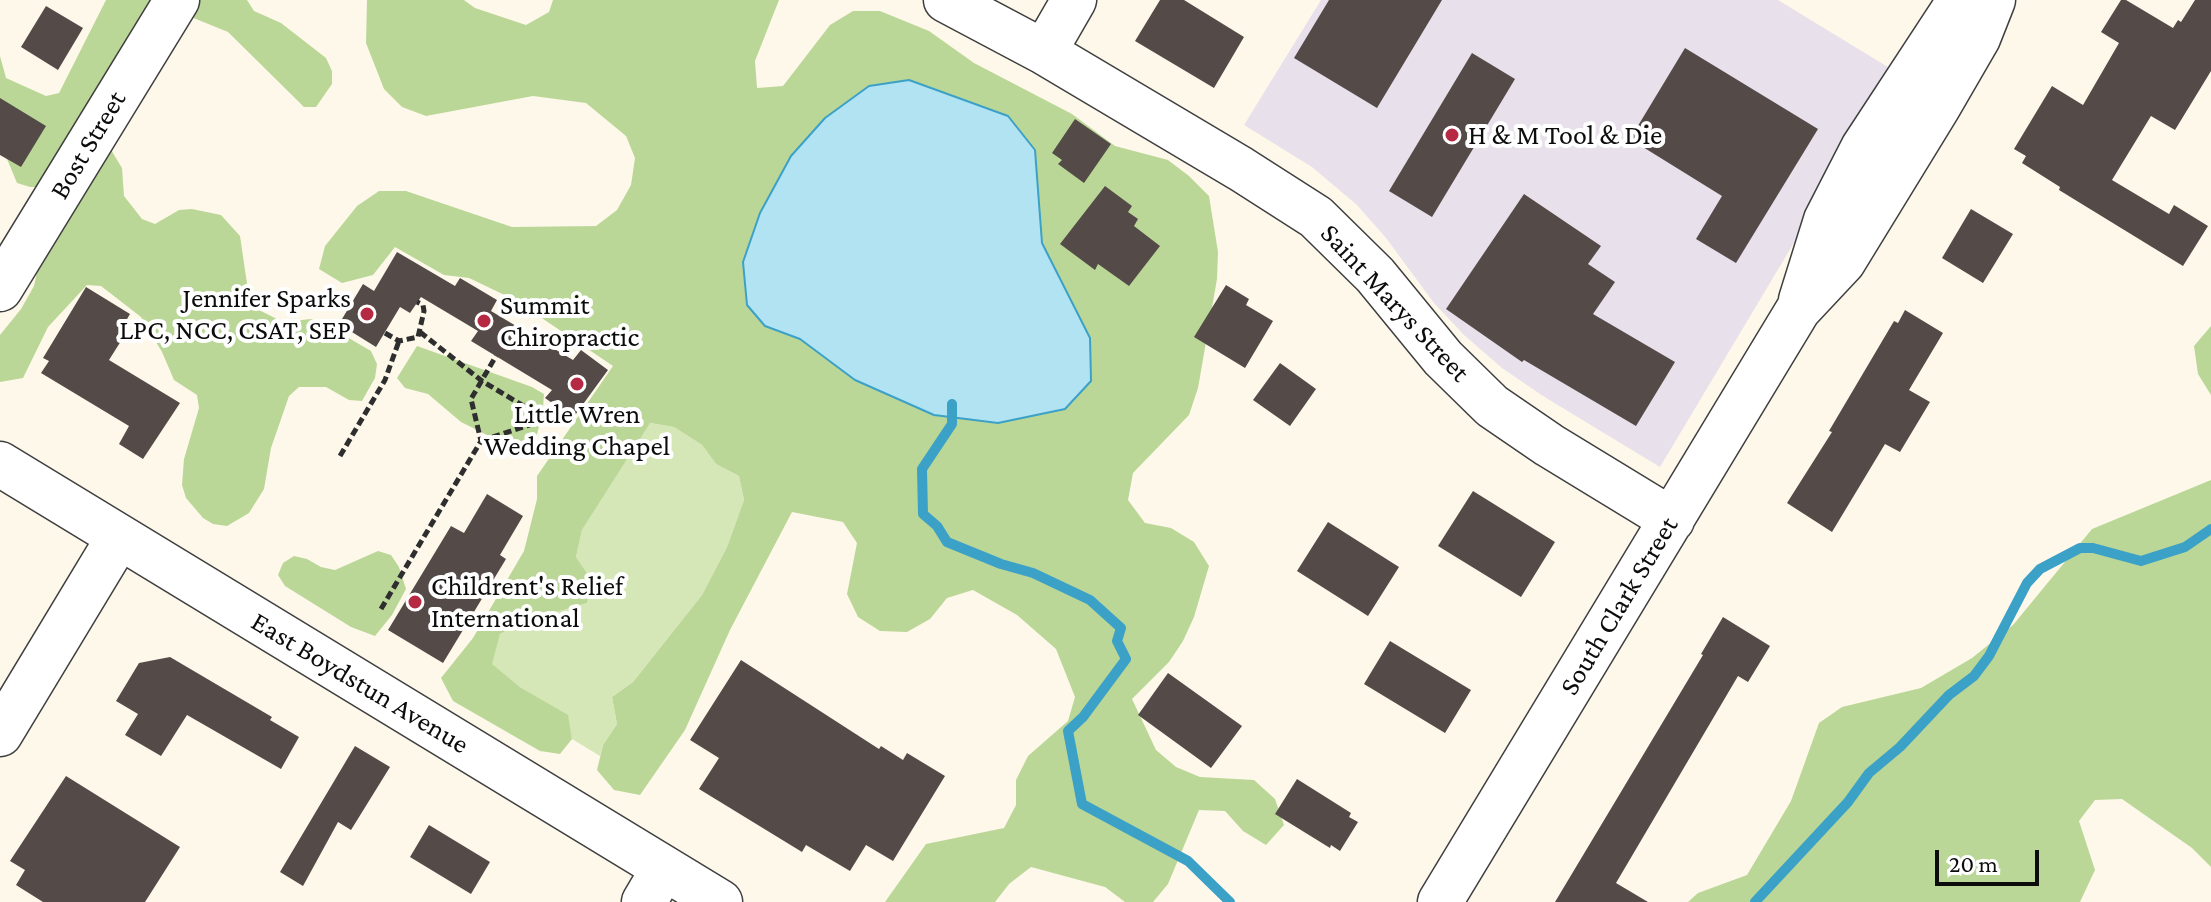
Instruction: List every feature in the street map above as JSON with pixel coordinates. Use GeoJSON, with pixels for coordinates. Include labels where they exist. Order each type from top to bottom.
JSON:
{"type":"FeatureCollection","features":[{"type":"Feature","properties":{"kind":"street","name":"Bost Street"},"geometry":{"type":"LineString","coordinates":[[0,289],[177,0]]}},
{"type":"Feature","properties":{"kind":"street","name":"Saint Marys Street"},"geometry":{"type":"LineString","coordinates":[[946,0],[1044,52],[1316,217],[1375,275],[1443,358],[1492,406],[1549,445],[1672,520]]}},
{"type":"Feature","properties":{"kind":"street"},"geometry":{"type":"LineString","coordinates":[[1044,52],[1074,0]]}},
{"type":"Feature","properties":{"kind":"street","name":"South Clark Street"},"geometry":{"type":"LineString","coordinates":[[1798,310],[1826,220],[1863,148],[1960,0]]}},
{"type":"Feature","properties":{"kind":"street","name":"South Clark Street"},"geometry":{"type":"LineString","coordinates":[[1440,902],[1798,310],[1843,262],[1962,66],[1978,38],[1993,0]]}},
{"type":"Feature","properties":{"kind":"street","name":"East Boydstun Avenue"},"geometry":{"type":"LineString","coordinates":[[0,464],[119,537],[654,885],[720,902]]}},
{"type":"Feature","properties":{"kind":"street"},"geometry":{"type":"LineString","coordinates":[[0,734],[119,537]]}},
{"type":"Feature","properties":{"kind":"path"},"geometry":{"type":"LineString","coordinates":[[385,333],[399,341],[418,337],[424,311],[423,305],[417,302]]}},
{"type":"Feature","properties":{"kind":"path"},"geometry":{"type":"LineString","coordinates":[[420,332],[482,381],[527,408],[532,424]]}},
{"type":"Feature","properties":{"kind":"path"},"geometry":{"type":"LineString","coordinates":[[340,456],[385,380],[399,341]]}},
{"type":"Feature","properties":{"kind":"path"},"geometry":{"type":"LineString","coordinates":[[480,443],[471,399],[496,356]]}},
{"type":"Feature","properties":{"kind":"path"},"geometry":{"type":"LineString","coordinates":[[381,609],[480,443],[550,418],[558,407]]}},
{"type":"Feature","properties":{"kind":"shaded area"},"geometry":{"type":"Polygon","coordinates":[[[1321,0],[1778,0],[1896,72],[1660,467],[1502,368],[1464,335],[1434,303],[1386,238],[1357,205],[1312,167],[1244,125],[1321,0]]]}},
{"type":"Feature","properties":{"kind":"green space"},"geometry":{"type":"Polygon","coordinates":[[[106,0],[247,0],[254,11],[281,23],[326,58],[332,71],[332,84],[316,107],[304,107],[228,32],[164,6],[93,120],[122,168],[124,196],[142,219],[155,224],[179,210],[192,209],[221,215],[240,236],[249,297],[257,309],[283,322],[311,319],[340,326],[347,337],[371,351],[377,364],[375,378],[362,401],[349,400],[326,387],[299,387],[289,396],[271,448],[264,489],[249,513],[227,526],[213,524],[203,518],[186,498],[182,485],[184,459],[199,408],[197,395],[174,380],[141,317],[101,286],[87,285],[48,327],[23,378],[0,382],[0,335],[21,309],[34,286],[55,187],[30,187],[17,183],[7,159],[0,152],[0,56],[6,78],[46,96],[59,93],[106,0]]]}},
{"type":"Feature","properties":{"kind":"green space"},"geometry":{"type":"Polygon","coordinates":[[[367,0],[464,0],[475,8],[526,25],[549,12],[553,0],[779,0],[755,61],[757,88],[783,86],[830,25],[853,11],[880,11],[929,31],[974,63],[1072,114],[1115,146],[1168,160],[1189,176],[1209,196],[1218,252],[1217,279],[1198,388],[1189,415],[1133,473],[1128,500],[1145,523],[1171,528],[1194,542],[1209,566],[1194,617],[1183,641],[1169,662],[1132,699],[1156,750],[1176,767],[1200,777],[1254,780],[1275,799],[1284,825],[1266,845],[1243,831],[1225,811],[1199,810],[1168,884],[1153,902],[1125,902],[1105,887],[1031,867],[1009,884],[995,902],[885,902],[926,844],[1004,828],[1016,805],[1016,780],[1028,756],[1068,721],[1075,697],[1056,649],[1017,615],[973,590],[947,598],[930,619],[907,632],[880,631],[858,617],[847,594],[857,543],[843,522],[792,512],[730,630],[685,730],[640,795],[614,790],[597,770],[603,745],[617,724],[612,697],[633,682],[702,595],[727,547],[744,500],[739,476],[716,464],[702,445],[674,427],[650,423],[582,530],[576,557],[592,581],[587,603],[523,622],[500,634],[492,664],[520,687],[568,715],[572,739],[560,754],[540,751],[453,701],[441,678],[473,638],[524,551],[537,499],[537,476],[613,366],[515,300],[469,278],[444,275],[395,247],[373,275],[342,283],[319,269],[325,246],[357,206],[379,191],[406,191],[512,227],[596,226],[617,210],[631,185],[635,158],[626,136],[586,103],[533,96],[426,116],[402,107],[384,89],[366,43],[367,0]],[[1035,150],[800,339],[855,380],[998,423],[1065,409],[1091,381],[1090,338],[1042,243],[1035,150]]]}},
{"type":"Feature","properties":{"kind":"green space"},"geometry":{"type":"Polygon","coordinates":[[[2211,326],[2211,395],[2198,374],[2194,346],[2211,326]]]}},
{"type":"Feature","properties":{"kind":"green space"},"geometry":{"type":"Polygon","coordinates":[[[417,346],[544,394],[537,435],[529,447],[509,446],[461,422],[428,394],[405,388],[397,378],[417,346]]]}},
{"type":"Feature","properties":{"kind":"green space"},"geometry":{"type":"Polygon","coordinates":[[[649,423],[674,427],[702,445],[716,464],[739,476],[744,500],[727,547],[702,595],[633,682],[612,697],[617,724],[603,745],[600,756],[572,739],[567,715],[520,687],[491,664],[500,634],[523,622],[587,603],[591,581],[576,557],[582,530],[649,423]]]}},
{"type":"Feature","properties":{"kind":"green space"},"geometry":{"type":"Polygon","coordinates":[[[2211,480],[2211,867],[2192,848],[2122,799],[2095,800],[2079,821],[2095,870],[2080,902],[1688,902],[1698,893],[1747,875],[1791,801],[1819,723],[1842,707],[1921,688],[1972,658],[2013,625],[2092,529],[2211,480]]]}},
{"type":"Feature","properties":{"kind":"green space"},"geometry":{"type":"Polygon","coordinates":[[[378,551],[391,555],[399,567],[406,589],[392,615],[375,636],[351,627],[285,586],[278,575],[283,563],[294,556],[335,570],[378,551]]]}},
{"type":"Feature","properties":{"kind":"water"},"geometry":{"type":"Polygon","coordinates":[[[909,80],[1008,116],[1035,150],[1042,243],[1090,338],[1091,381],[1065,409],[998,423],[934,415],[855,380],[800,339],[765,326],[747,305],[743,262],[760,213],[791,156],[825,118],[869,86],[909,80]]]}},
{"type":"Feature","properties":{"kind":"building"},"geometry":{"type":"Polygon","coordinates":[[[1160,0],[1184,0],[1244,37],[1214,88],[1135,41],[1160,0]]]}},
{"type":"Feature","properties":{"kind":"building"},"geometry":{"type":"Polygon","coordinates":[[[1329,0],[1442,0],[1377,108],[1294,58],[1329,0]]]}},
{"type":"Feature","properties":{"kind":"building"},"geometry":{"type":"Polygon","coordinates":[[[2121,0],[2173,28],[2178,20],[2181,22],[2195,0],[2211,0],[2211,71],[2175,130],[2151,116],[2112,180],[2169,214],[2174,205],[2208,226],[2183,266],[2059,190],[2060,187],[2022,163],[2026,156],[2014,149],[2052,86],[2083,105],[2119,43],[2101,32],[2121,0]]]}},
{"type":"Feature","properties":{"kind":"building"},"geometry":{"type":"Polygon","coordinates":[[[46,6],[83,28],[58,70],[21,47],[46,6]]]}},
{"type":"Feature","properties":{"kind":"building"},"geometry":{"type":"Polygon","coordinates":[[[1685,48],[1818,129],[1736,263],[1696,239],[1722,196],[1630,139],[1685,48]]]}},
{"type":"Feature","properties":{"kind":"building","name":"H & M Tool & Die"},"geometry":{"type":"Polygon","coordinates":[[[1472,53],[1515,79],[1432,217],[1389,191],[1472,53]]]}},
{"type":"Feature","properties":{"kind":"building"},"geometry":{"type":"Polygon","coordinates":[[[0,98],[46,126],[21,167],[0,155],[0,98]]]}},
{"type":"Feature","properties":{"kind":"building"},"geometry":{"type":"Polygon","coordinates":[[[1075,119],[1111,144],[1084,183],[1058,164],[1062,160],[1052,153],[1075,119]]]}},
{"type":"Feature","properties":{"kind":"building"},"geometry":{"type":"Polygon","coordinates":[[[1105,186],[1132,206],[1128,212],[1138,219],[1134,226],[1160,246],[1129,286],[1098,264],[1095,270],[1060,244],[1105,186]]]}},
{"type":"Feature","properties":{"kind":"building"},"geometry":{"type":"Polygon","coordinates":[[[1524,194],[1601,246],[1588,264],[1615,282],[1593,314],[1675,362],[1636,426],[1524,360],[1522,362],[1446,309],[1524,194]]]}},
{"type":"Feature","properties":{"kind":"building"},"geometry":{"type":"Polygon","coordinates":[[[1971,209],[2013,234],[1983,283],[1942,258],[1971,209]]]}},
{"type":"Feature","properties":{"kind":"building"},"geometry":{"type":"Polygon","coordinates":[[[397,252],[455,286],[460,278],[497,300],[491,311],[573,360],[581,350],[608,370],[573,418],[545,398],[552,390],[471,341],[478,331],[421,297],[410,313],[400,307],[376,347],[339,324],[363,284],[374,291],[397,252]]]}},
{"type":"Feature","properties":{"kind":"building"},"geometry":{"type":"Polygon","coordinates":[[[1226,285],[1249,299],[1246,305],[1273,321],[1245,368],[1194,337],[1226,285]]]}},
{"type":"Feature","properties":{"kind":"building"},"geometry":{"type":"Polygon","coordinates":[[[86,287],[130,314],[116,338],[121,341],[109,360],[180,403],[143,459],[119,444],[129,426],[41,373],[49,361],[43,358],[86,287]]]}},
{"type":"Feature","properties":{"kind":"building"},"geometry":{"type":"Polygon","coordinates":[[[1905,310],[1943,333],[1909,390],[1930,402],[1900,452],[1885,444],[1832,532],[1787,503],[1832,432],[1829,431],[1894,321],[1898,323],[1905,310]]]}},
{"type":"Feature","properties":{"kind":"building"},"geometry":{"type":"Polygon","coordinates":[[[1280,363],[1316,389],[1290,426],[1253,400],[1280,363]]]}},
{"type":"Feature","properties":{"kind":"building"},"geometry":{"type":"Polygon","coordinates":[[[1473,491],[1555,542],[1521,597],[1438,546],[1473,491]]]}},
{"type":"Feature","properties":{"kind":"building"},"geometry":{"type":"Polygon","coordinates":[[[487,494],[523,516],[500,555],[506,559],[443,663],[388,630],[451,526],[464,533],[487,494]]]}},
{"type":"Feature","properties":{"kind":"building"},"geometry":{"type":"Polygon","coordinates":[[[1328,522],[1399,567],[1368,616],[1297,571],[1328,522]]]}},
{"type":"Feature","properties":{"kind":"building"},"geometry":{"type":"Polygon","coordinates":[[[1723,617],[1770,646],[1748,682],[1738,676],[1616,883],[1648,902],[1555,902],[1703,655],[1723,617]]]}},
{"type":"Feature","properties":{"kind":"building"},"geometry":{"type":"Polygon","coordinates":[[[1390,641],[1471,690],[1445,733],[1364,684],[1390,641]]]}},
{"type":"Feature","properties":{"kind":"building"},"geometry":{"type":"Polygon","coordinates":[[[170,657],[272,717],[270,720],[299,737],[281,769],[187,715],[161,756],[125,735],[138,714],[116,701],[139,663],[170,657]]]}},
{"type":"Feature","properties":{"kind":"building"},"geometry":{"type":"Polygon","coordinates":[[[741,660],[879,749],[881,746],[903,760],[907,753],[945,776],[893,861],[866,845],[850,871],[806,845],[802,852],[699,789],[719,758],[690,740],[741,660]]]}},
{"type":"Feature","properties":{"kind":"building"},"geometry":{"type":"Polygon","coordinates":[[[1168,673],[1242,726],[1211,768],[1138,715],[1168,673]]]}},
{"type":"Feature","properties":{"kind":"building"},"geometry":{"type":"Polygon","coordinates":[[[355,746],[390,767],[351,830],[338,822],[303,886],[280,872],[355,746]]]}},
{"type":"Feature","properties":{"kind":"building"},"geometry":{"type":"Polygon","coordinates":[[[66,776],[180,847],[145,902],[43,902],[16,885],[25,870],[10,861],[66,776]]]}},
{"type":"Feature","properties":{"kind":"building"},"geometry":{"type":"Polygon","coordinates":[[[1297,779],[1351,813],[1349,817],[1358,822],[1340,851],[1275,814],[1297,779]]]}},
{"type":"Feature","properties":{"kind":"building"},"geometry":{"type":"Polygon","coordinates":[[[429,825],[490,862],[471,894],[410,857],[429,825]]]}},
{"type":"Feature","properties":{"kind":"waterway"},"geometry":{"type":"LineString","coordinates":[[952,404],[952,424],[922,469],[923,514],[937,526],[947,542],[1033,573],[1090,600],[1121,628],[1117,641],[1126,659],[1083,717],[1068,731],[1082,804],[1188,861],[1230,902]]}},
{"type":"Feature","properties":{"kind":"waterway"},"geometry":{"type":"LineString","coordinates":[[1755,902],[1848,802],[1869,773],[1900,747],[1949,695],[1974,676],[1989,656],[2027,583],[2040,569],[2080,548],[2093,548],[2141,561],[2185,547],[2211,529]]}},
{"type":"Feature","properties":{"kind":"place","name":"H & M Tool & Die"},"geometry":{"type":"Point","coordinates":[1452,135]}},
{"type":"Feature","properties":{"kind":"place","name":"Jennifer Sparks LPC, NCC, CSAT, SEP"},"geometry":{"type":"Point","coordinates":[367,314]}},
{"type":"Feature","properties":{"kind":"place","name":"Summit Chiropractic"},"geometry":{"type":"Point","coordinates":[484,321]}},
{"type":"Feature","properties":{"kind":"place","name":"Little Wren Wedding Chapel"},"geometry":{"type":"Point","coordinates":[577,384]}},
{"type":"Feature","properties":{"kind":"place","name":"Childrent's Relief International"},"geometry":{"type":"Point","coordinates":[415,602]}}]}
